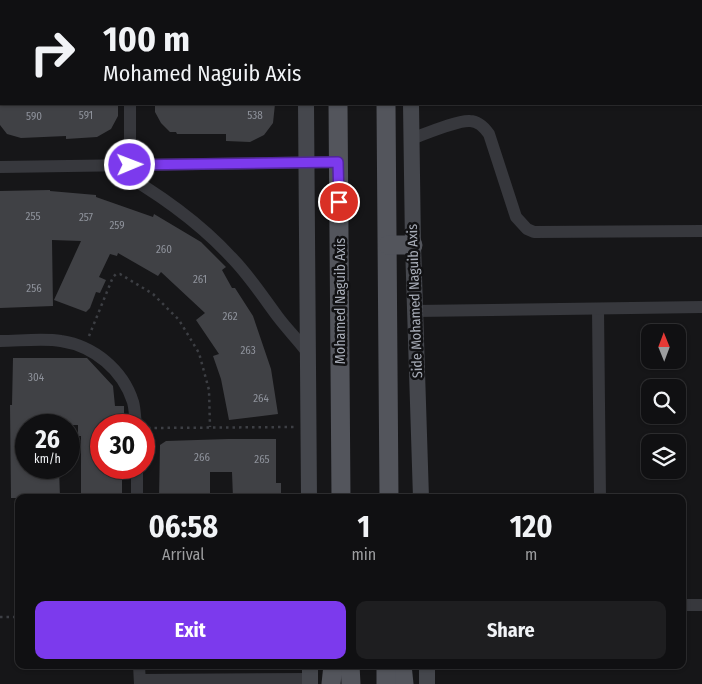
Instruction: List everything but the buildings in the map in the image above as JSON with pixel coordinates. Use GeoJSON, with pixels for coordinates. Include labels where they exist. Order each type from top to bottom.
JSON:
{"type":"FeatureCollection","features":[{"type":"Feature","properties":{"kind":"main road","name":"Mohamed Naguib Axis"},"geometry":{"type":"LineString","coordinates":[[338,105],[341,494]]}},
{"type":"Feature","properties":{"kind":"main road"},"geometry":{"type":"LineString","coordinates":[[386,105],[389,494]]}},
{"type":"Feature","properties":{"kind":"main road"},"geometry":{"type":"LineString","coordinates":[[388,245],[413,245]]}},
{"type":"Feature","properties":{"kind":"main road"},"geometry":{"type":"LineString","coordinates":[[332,684],[333,669]]}},
{"type":"Feature","properties":{"kind":"main road"},"geometry":{"type":"LineString","coordinates":[[350,669],[351,684]]}},
{"type":"Feature","properties":{"kind":"main road"},"geometry":{"type":"LineString","coordinates":[[386,669],[386,684]]}},
{"type":"Feature","properties":{"kind":"main road"},"geometry":{"type":"LineString","coordinates":[[402,669],[404,684]]}},
{"type":"Feature","properties":{"kind":"street"},"geometry":{"type":"LineString","coordinates":[[130,105],[130,165]]}},
{"type":"Feature","properties":{"kind":"street"},"geometry":{"type":"LineString","coordinates":[[306,105],[309,494]]}},
{"type":"Feature","properties":{"kind":"street","name":"Side Mohamed Naguib Axis"},"geometry":{"type":"LineString","coordinates":[[411,105],[413,245],[421,494]]}},
{"type":"Feature","properties":{"kind":"street"},"geometry":{"type":"LineString","coordinates":[[412,139],[464,121],[476,122],[481,125],[489,134],[516,217],[527,229],[534,232],[702,231]]}},
{"type":"Feature","properties":{"kind":"street"},"geometry":{"type":"LineString","coordinates":[[0,167],[338,162]]}},
{"type":"Feature","properties":{"kind":"street"},"geometry":{"type":"LineString","coordinates":[[110,166],[144,184],[205,231],[257,287],[279,318],[308,352]]}},
{"type":"Feature","properties":{"kind":"street"},"geometry":{"type":"LineString","coordinates":[[415,311],[702,307]]}},
{"type":"Feature","properties":{"kind":"street"},"geometry":{"type":"LineString","coordinates":[[598,309],[600,494]]}},
{"type":"Feature","properties":{"kind":"street"},"geometry":{"type":"LineString","coordinates":[[0,341],[60,340],[85,347],[106,361],[123,380],[133,403],[134,414]]}},
{"type":"Feature","properties":{"kind":"street"},"geometry":{"type":"LineString","coordinates":[[137,479],[138,494]]}},
{"type":"Feature","properties":{"kind":"street"},"geometry":{"type":"LineString","coordinates":[[686,605],[702,605]]}},
{"type":"Feature","properties":{"kind":"street"},"geometry":{"type":"LineString","coordinates":[[139,669],[140,682],[310,676]]}},
{"type":"Feature","properties":{"kind":"street"},"geometry":{"type":"LineString","coordinates":[[427,669],[427,684]]}},
{"type":"Feature","properties":{"kind":"path"},"geometry":{"type":"LineString","coordinates":[[85,347],[113,277],[116,274],[120,274],[152,294],[179,320],[198,353],[209,390],[210,428]]}},
{"type":"Feature","properties":{"kind":"path"},"geometry":{"type":"LineString","coordinates":[[155,428],[308,427]]}},
{"type":"Feature","properties":{"kind":"path"},"geometry":{"type":"LineString","coordinates":[[0,617],[15,617]]}},
{"type":"Feature","properties":{"kind":"route"},"geometry":{"type":"LineString","coordinates":[[130,165],[338,162],[339,202]]}}]}
